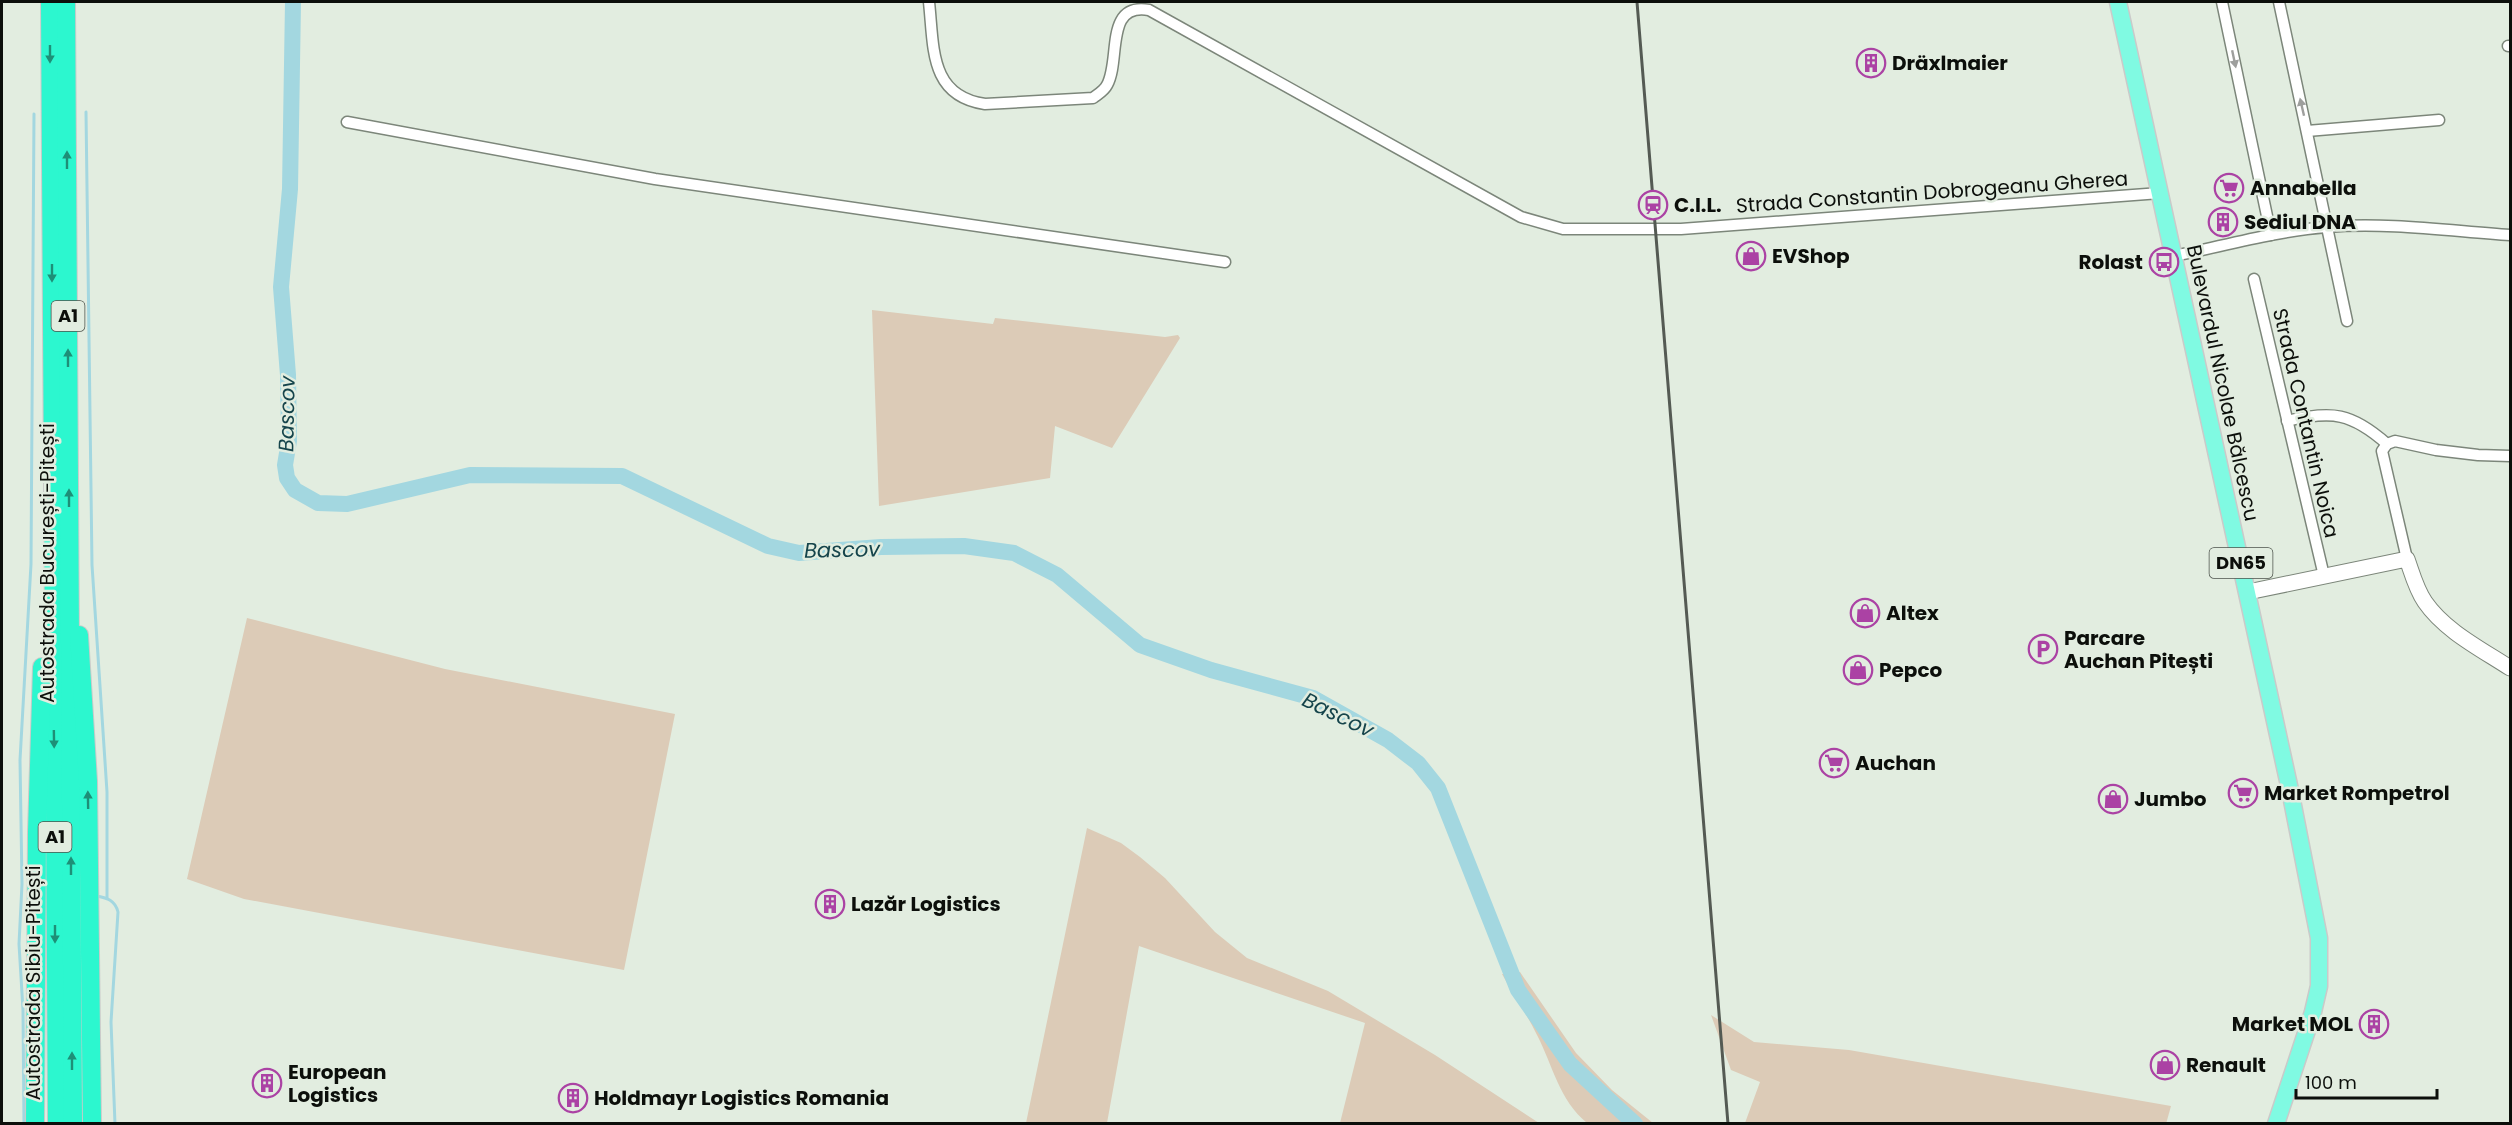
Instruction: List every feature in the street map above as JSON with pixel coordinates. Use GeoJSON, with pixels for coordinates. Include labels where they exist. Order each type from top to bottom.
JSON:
{"type":"FeatureCollection","features":[{"type":"Feature","properties":{"kind":"highway","name":"Autostrada București-Pitești"},"geometry":{"type":"LineString","coordinates":[[50,2],[61,555]]}},
{"type":"Feature","properties":{"kind":"highway","name":"Autostrada București-Pitești"},"geometry":{"type":"LineString","coordinates":[[61,555],[66,2]]}},
{"type":"Feature","properties":{"kind":"highway"},"geometry":{"type":"LineString","coordinates":[[61,555],[82,661],[88,770],[93,1120]]}},
{"type":"Feature","properties":{"kind":"highway"},"geometry":{"type":"LineString","coordinates":[[35,1124],[38,741],[43,651],[61,555]]}},
{"type":"Feature","properties":{"kind":"highway","name":"Autostrada Sibiu-Pitești"},"geometry":{"type":"LineString","coordinates":[[61,555],[65,1121]]}},
{"type":"Feature","properties":{"kind":"main road","name":"Bulevardul Nicolae Bălcescu"},"geometry":{"type":"LineString","coordinates":[[2118,2],[2290,790],[2319,938],[2319,986],[2313,1012],[2276,1124]]}},
{"type":"Feature","properties":{"kind":"street","name":"Strada Constantin Dobrogeanu Gherea"},"geometry":{"type":"LineString","coordinates":[[929,2],[937,66],[946,84],[956,95],[968,102],[985,104],[1093,98],[1107,86],[1119,25],[1123,16],[1133,9],[1149,10],[1521,217],[1563,229],[1681,229],[2160,193]]}},
{"type":"Feature","properties":{"kind":"street"},"geometry":{"type":"LineString","coordinates":[[2222,2],[2271,235]]}},
{"type":"Feature","properties":{"kind":"street"},"geometry":{"type":"LineString","coordinates":[[2279,2],[2348,321]]}},
{"type":"Feature","properties":{"kind":"street"},"geometry":{"type":"LineString","coordinates":[[2307,131],[2439,120]]}},
{"type":"Feature","properties":{"kind":"street"},"geometry":{"type":"LineString","coordinates":[[347,122],[655,179],[1225,262]]}},
{"type":"Feature","properties":{"kind":"street"},"geometry":{"type":"LineString","coordinates":[[2174,256],[2271,235],[2326,226],[2366,225],[2511,235]]}},
{"type":"Feature","properties":{"kind":"street","name":"Strada Contantin Noica"},"geometry":{"type":"LineString","coordinates":[[2254,279],[2324,576]]}},
{"type":"Feature","properties":{"kind":"street"},"geometry":{"type":"LineString","coordinates":[[2288,421],[2322,413],[2344,416],[2377,435],[2387,444]]}},
{"type":"Feature","properties":{"kind":"street"},"geometry":{"type":"LineString","coordinates":[[2511,456],[2446,451],[2395,441],[2387,444],[2382,451],[2407,559],[2424,601],[2449,627],[2511,668]]}},
{"type":"Feature","properties":{"kind":"street"},"geometry":{"type":"LineString","coordinates":[[2247,592],[2407,559]]}},
{"type":"Feature","properties":{"kind":"shaded area"},"geometry":{"type":"Polygon","coordinates":[[[872,310],[993,324],[995,318],[1165,337],[1178,335],[1180,338],[1112,448],[1055,426],[1050,478],[879,506],[872,310]]]}},
{"type":"Feature","properties":{"kind":"shaded area"},"geometry":{"type":"Polygon","coordinates":[[[247,618],[445,669],[675,714],[624,970],[244,899],[187,879],[247,618]]]}},
{"type":"Feature","properties":{"kind":"shaded area"},"geometry":{"type":"Polygon","coordinates":[[[1087,828],[1121,843],[1140,857],[1165,878],[1215,932],[1247,958],[1328,991],[1435,1055],[1539,1123],[1340,1123],[1365,1023],[1139,946],[1107,1123],[1026,1123],[1087,828]]]}},
{"type":"Feature","properties":{"kind":"shaded area"},"geometry":{"type":"Polygon","coordinates":[[[1520,972],[1576,1053],[1612,1090],[1653,1123],[1587,1123],[1577,1114],[1563,1093],[1533,1027],[1502,974],[1520,972]]]}},
{"type":"Feature","properties":{"kind":"shaded area"},"geometry":{"type":"Polygon","coordinates":[[[1711,1015],[1754,1042],[1849,1050],[2171,1106],[2166,1124],[1745,1123],[1760,1082],[1731,1070],[1711,1015]]]}},
{"type":"Feature","properties":{"kind":"waterway","name":"Bascov"},"geometry":{"type":"LineString","coordinates":[[293,2],[290,189],[281,287],[288,375],[289,441],[285,465],[287,478],[295,490],[318,503],[347,504],[470,475],[622,476],[768,546],[799,553],[881,547],[964,546],[1014,553],[1057,575],[1140,645],[1211,670],[1313,698],[1388,740],[1418,763],[1438,788],[1518,990],[1570,1064],[1635,1124]]}},
{"type":"Feature","properties":{"kind":"waterway"},"geometry":{"type":"LineString","coordinates":[[86,112],[92,565],[107,792],[107,898]]}},
{"type":"Feature","properties":{"kind":"waterway"},"geometry":{"type":"LineString","coordinates":[[24,1124],[23,1010],[19,944],[22,884],[20,760],[31,564],[34,114]]}},
{"type":"Feature","properties":{"kind":"waterway"},"geometry":{"type":"LineString","coordinates":[[97,896],[113,902],[118,912],[111,1022],[115,1124]]}},
{"type":"Feature","properties":{"kind":"railway"},"geometry":{"type":"LineString","coordinates":[[1637,2],[1728,1124]]}},
{"type":"Feature","properties":{"kind":"place","name":"Dräxlmaier"},"geometry":{"type":"Point","coordinates":[1871,63]}},
{"type":"Feature","properties":{"kind":"place","name":"Annabella"},"geometry":{"type":"Point","coordinates":[2229,188]}},
{"type":"Feature","properties":{"kind":"place","name":"C.I.L."},"geometry":{"type":"Point","coordinates":[1653,205]}},
{"type":"Feature","properties":{"kind":"place","name":"Sediul DNA"},"geometry":{"type":"Point","coordinates":[2223,222]}},
{"type":"Feature","properties":{"kind":"place","name":"EVShop"},"geometry":{"type":"Point","coordinates":[1751,256]}},
{"type":"Feature","properties":{"kind":"place","name":"Rolast"},"geometry":{"type":"Point","coordinates":[2164,262]}},
{"type":"Feature","properties":{"kind":"place","name":"Altex"},"geometry":{"type":"Point","coordinates":[1865,613]}},
{"type":"Feature","properties":{"kind":"place","name":"Parcare Auchan Pitești"},"geometry":{"type":"Point","coordinates":[2043,649]}},
{"type":"Feature","properties":{"kind":"place","name":"Pepco"},"geometry":{"type":"Point","coordinates":[1858,670]}},
{"type":"Feature","properties":{"kind":"place","name":"Auchan"},"geometry":{"type":"Point","coordinates":[1834,763]}},
{"type":"Feature","properties":{"kind":"place","name":"Market Rompetrol"},"geometry":{"type":"Point","coordinates":[2243,793]}},
{"type":"Feature","properties":{"kind":"place","name":"Jumbo"},"geometry":{"type":"Point","coordinates":[2113,799]}},
{"type":"Feature","properties":{"kind":"place","name":"Lazăr Logistics"},"geometry":{"type":"Point","coordinates":[830,904]}},
{"type":"Feature","properties":{"kind":"place","name":"Market MOL"},"geometry":{"type":"Point","coordinates":[2374,1024]}},
{"type":"Feature","properties":{"kind":"place","name":"Renault"},"geometry":{"type":"Point","coordinates":[2165,1065]}},
{"type":"Feature","properties":{"kind":"place","name":"European Logistics"},"geometry":{"type":"Point","coordinates":[267,1083]}},
{"type":"Feature","properties":{"kind":"place","name":"Holdmayr Logistics Romania"},"geometry":{"type":"Point","coordinates":[573,1098]}}]}
